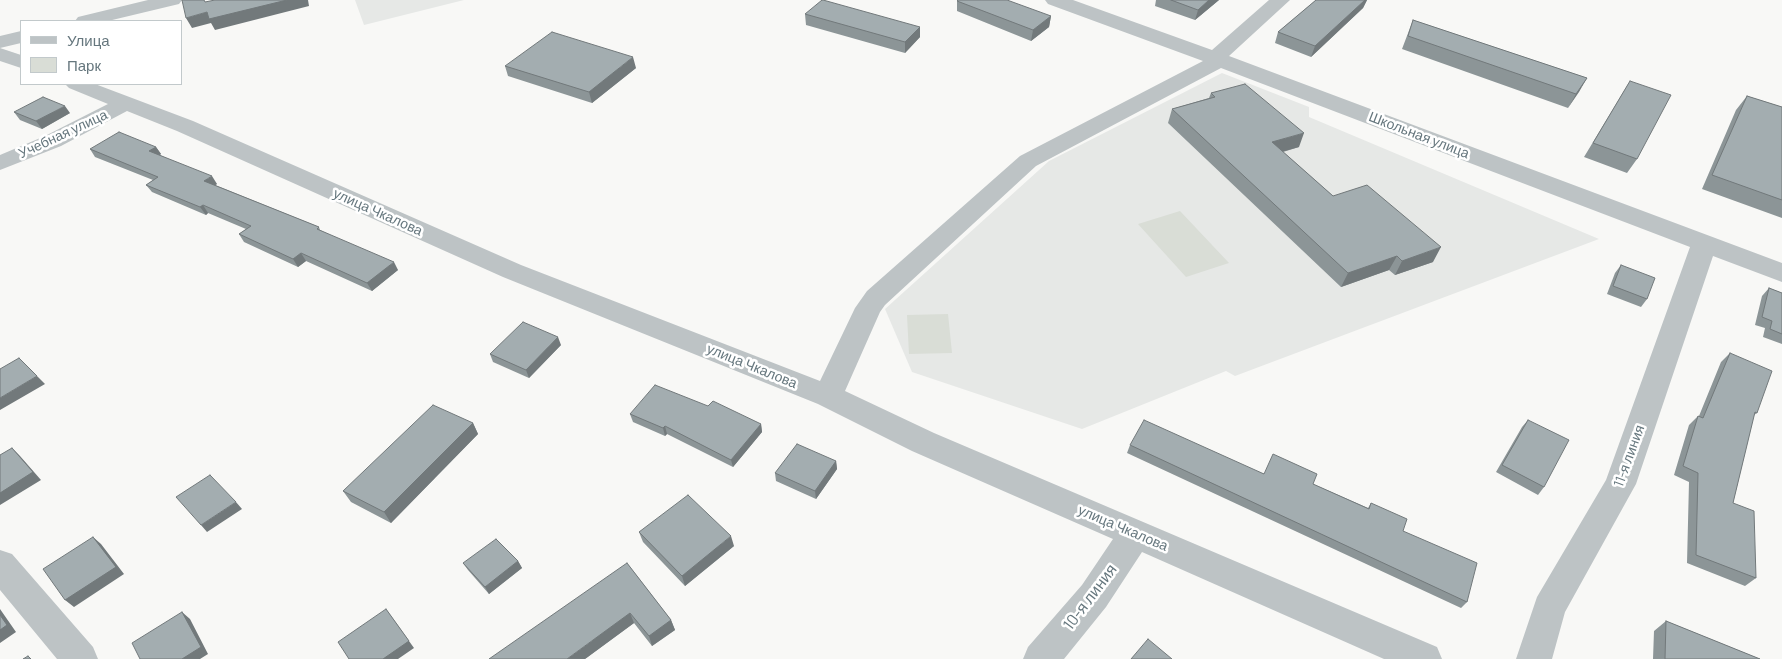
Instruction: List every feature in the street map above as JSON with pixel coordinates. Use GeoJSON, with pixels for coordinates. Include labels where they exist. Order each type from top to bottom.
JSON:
{"type":"FeatureCollection","features":[{"type":"Feature","properties":{"kind":"street"},"geometry":{"type":"LineString","coordinates":[[89,20],[172,0]]}},
{"type":"Feature","properties":{"kind":"street","name":"Школьная улица"},"geometry":{"type":"LineString","coordinates":[[1055,0],[1217,59],[1782,273]]}},
{"type":"Feature","properties":{"kind":"street"},"geometry":{"type":"LineString","coordinates":[[828,396],[868,308],[876,298],[1028,161],[1217,59],[1280,0]]}},
{"type":"Feature","properties":{"kind":"street"},"geometry":{"type":"LineString","coordinates":[[0,42],[20,37]]}},
{"type":"Feature","properties":{"kind":"street"},"geometry":{"type":"LineString","coordinates":[[0,54],[20,62]]}},
{"type":"Feature","properties":{"kind":"street","name":"улица Чкалова"},"geometry":{"type":"LineString","coordinates":[[79,85],[185,126],[512,271],[828,396],[923,442],[1424,659]]}},
{"type":"Feature","properties":{"kind":"street","name":"Учебная улица"},"geometry":{"type":"LineString","coordinates":[[0,163],[53,141],[126,103]]}},
{"type":"Feature","properties":{"kind":"street","name":"11-я линия"},"geometry":{"type":"LineString","coordinates":[[1534,659],[1549,608],[1620,484],[1704,244]]}},
{"type":"Feature","properties":{"kind":"street","name":"10-я линия"},"geometry":{"type":"LineString","coordinates":[[1042,659],[1094,596],[1136,533]]}},
{"type":"Feature","properties":{"kind":"street"},"geometry":{"type":"LineString","coordinates":[[0,565],[80,659]]}},
{"type":"Feature","properties":{"kind":"shaded area"},"geometry":{"type":"Polygon","coordinates":[[[355,0],[464,0],[364,25],[355,0]]]}},
{"type":"Feature","properties":{"kind":"shaded area"},"geometry":{"type":"Polygon","coordinates":[[[1222,73],[1309,107],[1309,117],[1599,239],[1235,376],[1226,371],[1082,429],[912,372],[885,309],[1049,161],[1222,73]]]}},
{"type":"Feature","properties":{"kind":"green space"},"geometry":{"type":"Polygon","coordinates":[[[1180,211],[1229,263],[1186,277],[1138,224],[1180,211]]]}},
{"type":"Feature","properties":{"kind":"green space"},"geometry":{"type":"Polygon","coordinates":[[[948,314],[952,353],[909,354],[907,315],[948,314]]]}},
{"type":"Feature","properties":{"kind":"building"},"geometry":{"type":"Polygon","coordinates":[[[182,0],[204,0],[205,2],[215,0],[287,0],[209,19],[207,12],[186,18],[182,0]]]}},
{"type":"Feature","properties":{"kind":"building"},"geometry":{"type":"Polygon","coordinates":[[[822,0],[920,27],[905,42],[805,14],[822,0]]]}},
{"type":"Feature","properties":{"kind":"building"},"geometry":{"type":"Polygon","coordinates":[[[958,0],[1007,0],[1051,16],[1033,30],[958,0]]]}},
{"type":"Feature","properties":{"kind":"building"},"geometry":{"type":"Polygon","coordinates":[[[1171,0],[1209,0],[1198,10],[1171,0]]]}},
{"type":"Feature","properties":{"kind":"building"},"geometry":{"type":"Polygon","coordinates":[[[1316,0],[1365,0],[1315,46],[1278,32],[1316,0]]]}},
{"type":"Feature","properties":{"kind":"building"},"geometry":{"type":"Polygon","coordinates":[[[1413,20],[1587,78],[1576,94],[1408,36],[1413,20]]]}},
{"type":"Feature","properties":{"kind":"building"},"geometry":{"type":"Polygon","coordinates":[[[552,32],[633,57],[589,92],[505,66],[552,32]]]}},
{"type":"Feature","properties":{"kind":"building"},"geometry":{"type":"Polygon","coordinates":[[[1630,81],[1671,95],[1637,159],[1593,143],[1630,81]]]}},
{"type":"Feature","properties":{"kind":"building"},"geometry":{"type":"Polygon","coordinates":[[[1245,84],[1304,133],[1272,142],[1333,196],[1367,185],[1441,247],[1402,261],[1397,256],[1348,273],[1172,109],[1215,97],[1211,93],[1245,84]]]}},
{"type":"Feature","properties":{"kind":"building"},"geometry":{"type":"Polygon","coordinates":[[[1747,96],[1782,107],[1782,200],[1712,175],[1747,96]]]}},
{"type":"Feature","properties":{"kind":"building"},"geometry":{"type":"Polygon","coordinates":[[[43,97],[65,106],[36,121],[14,112],[43,97]]]}},
{"type":"Feature","properties":{"kind":"building"},"geometry":{"type":"Polygon","coordinates":[[[119,132],[156,147],[149,151],[212,176],[204,181],[319,227],[317,229],[394,262],[367,283],[301,253],[293,259],[239,234],[251,226],[203,205],[200,207],[146,185],[158,177],[90,149],[119,132]]]}},
{"type":"Feature","properties":{"kind":"building"},"geometry":{"type":"Polygon","coordinates":[[[1621,265],[1655,278],[1647,299],[1613,286],[1621,265]]]}},
{"type":"Feature","properties":{"kind":"building"},"geometry":{"type":"Polygon","coordinates":[[[1769,288],[1782,293],[1782,334],[1770,329],[1772,321],[1762,317],[1769,288]]]}},
{"type":"Feature","properties":{"kind":"building"},"geometry":{"type":"Polygon","coordinates":[[[523,322],[558,337],[526,370],[490,354],[523,322]]]}},
{"type":"Feature","properties":{"kind":"building"},"geometry":{"type":"Polygon","coordinates":[[[1730,353],[1772,371],[1757,413],[1755,412],[1733,503],[1754,511],[1756,578],[1696,555],[1698,473],[1683,466],[1698,416],[1703,418],[1730,353]]]}},
{"type":"Feature","properties":{"kind":"building"},"geometry":{"type":"Polygon","coordinates":[[[19,358],[37,376],[0,398],[0,369],[19,358]]]}},
{"type":"Feature","properties":{"kind":"building"},"geometry":{"type":"Polygon","coordinates":[[[655,385],[708,406],[713,401],[761,424],[731,460],[665,426],[663,428],[630,414],[655,385]]]}},
{"type":"Feature","properties":{"kind":"building"},"geometry":{"type":"Polygon","coordinates":[[[433,405],[473,423],[384,512],[343,491],[433,405]]]}},
{"type":"Feature","properties":{"kind":"building"},"geometry":{"type":"Polygon","coordinates":[[[1144,420],[1264,474],[1273,454],[1317,474],[1313,484],[1369,509],[1371,503],[1407,519],[1403,531],[1477,563],[1467,602],[1130,445],[1144,420]]]}},
{"type":"Feature","properties":{"kind":"building"},"geometry":{"type":"Polygon","coordinates":[[[1528,420],[1569,440],[1544,487],[1502,465],[1528,420]]]}},
{"type":"Feature","properties":{"kind":"building"},"geometry":{"type":"Polygon","coordinates":[[[797,444],[836,461],[815,491],[775,473],[797,444]]]}},
{"type":"Feature","properties":{"kind":"building"},"geometry":{"type":"Polygon","coordinates":[[[12,448],[33,472],[0,493],[0,455],[12,448]]]}},
{"type":"Feature","properties":{"kind":"building"},"geometry":{"type":"Polygon","coordinates":[[[210,475],[236,502],[201,525],[176,497],[210,475]]]}},
{"type":"Feature","properties":{"kind":"building"},"geometry":{"type":"Polygon","coordinates":[[[688,495],[731,536],[682,576],[639,532],[688,495]]]}},
{"type":"Feature","properties":{"kind":"building"},"geometry":{"type":"Polygon","coordinates":[[[93,537],[116,567],[65,600],[43,569],[93,537]]]}},
{"type":"Feature","properties":{"kind":"building"},"geometry":{"type":"Polygon","coordinates":[[[496,539],[518,561],[485,587],[463,563],[496,539]]]}},
{"type":"Feature","properties":{"kind":"building"},"geometry":{"type":"Polygon","coordinates":[[[627,563],[671,620],[649,636],[630,613],[567,659],[489,659],[627,563]]]}},
{"type":"Feature","properties":{"kind":"building"},"geometry":{"type":"Polygon","coordinates":[[[386,609],[409,641],[383,659],[349,659],[338,642],[386,609]]]}},
{"type":"Feature","properties":{"kind":"building"},"geometry":{"type":"Polygon","coordinates":[[[182,612],[201,647],[182,659],[140,659],[132,643],[182,612]]]}},
{"type":"Feature","properties":{"kind":"building"},"geometry":{"type":"Polygon","coordinates":[[[0,615],[7,625],[0,630],[0,615]]]}},
{"type":"Feature","properties":{"kind":"building"},"geometry":{"type":"Polygon","coordinates":[[[1666,621],[1760,659],[1665,659],[1666,621]]]}},
{"type":"Feature","properties":{"kind":"building"},"geometry":{"type":"Polygon","coordinates":[[[1148,639],[1172,659],[1131,659],[1148,639]]]}}]}
